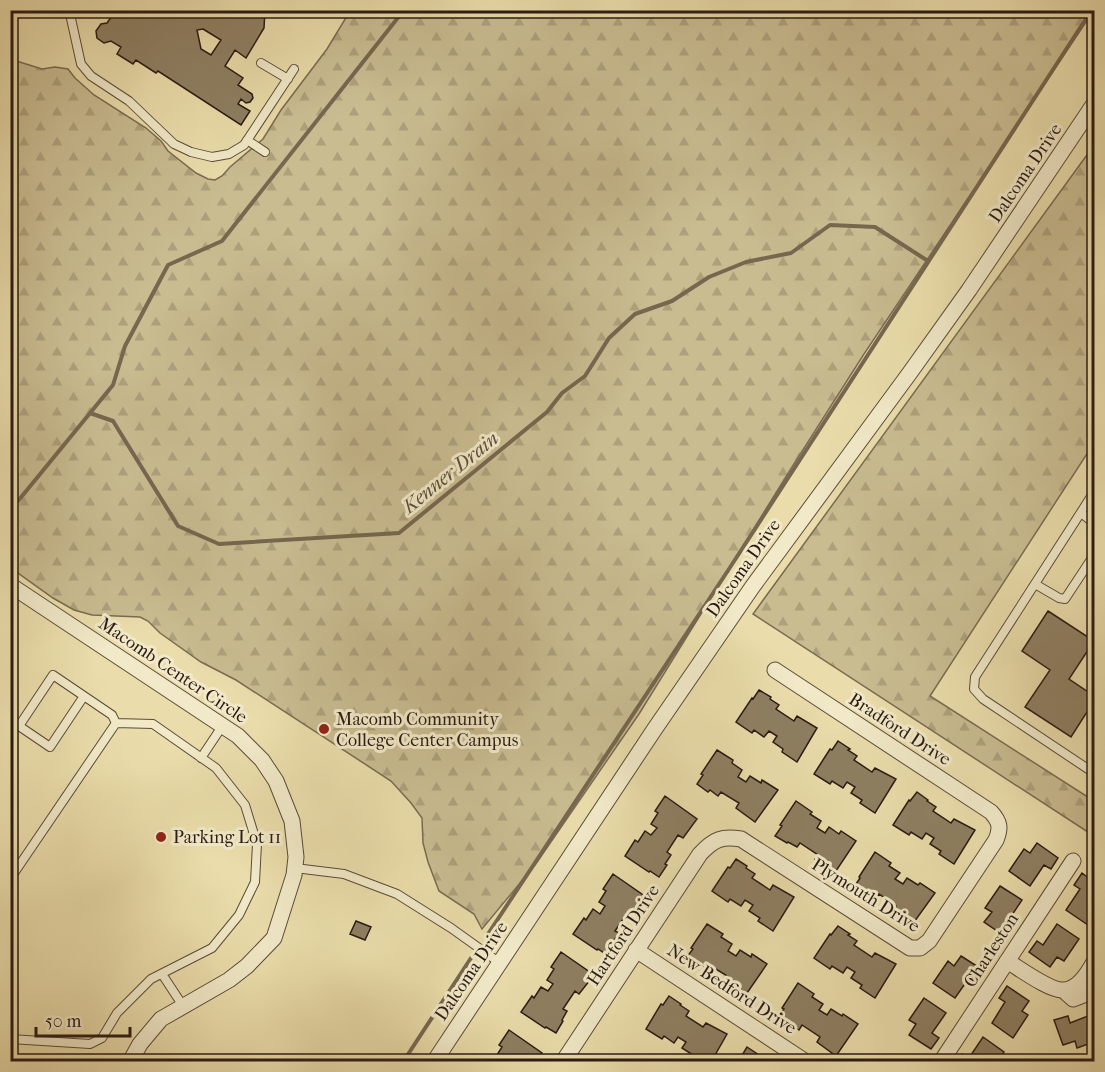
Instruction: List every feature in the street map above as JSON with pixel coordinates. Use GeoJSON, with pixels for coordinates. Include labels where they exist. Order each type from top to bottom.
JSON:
{"type":"FeatureCollection","features":[{"type":"Feature","properties":{"kind":"street","name":"Dalcoma Drive"},"geometry":{"type":"LineString","coordinates":[[434,1062],[753,586],[909,374],[1092,112]]}},
{"type":"Feature","properties":{"kind":"street","name":"Macomb Center Circle"},"geometry":{"type":"LineString","coordinates":[[10,585],[238,736],[262,760],[276,782],[292,820],[296,857],[294,875],[274,938],[230,980],[161,1020],[140,1044],[130,1062]]}},
{"type":"Feature","properties":{"kind":"street","name":"Bradford Drive"},"geometry":{"type":"LineString","coordinates":[[776,670],[991,812],[999,823]]}},
{"type":"Feature","properties":{"kind":"street","name":"Plymouth Drive"},"geometry":{"type":"LineString","coordinates":[[723,838],[741,839],[910,948],[920,948],[928,941],[996,840],[999,834],[999,823]]}},
{"type":"Feature","properties":{"kind":"street","name":"Hartford Drive"},"geometry":{"type":"LineString","coordinates":[[563,1062],[700,854],[716,840],[723,838]]}},
{"type":"Feature","properties":{"kind":"street","name":"Charleston"},"geometry":{"type":"LineString","coordinates":[[941,1062],[1073,861]]}},
{"type":"Feature","properties":{"kind":"street","name":"New Bedford Drive"},"geometry":{"type":"LineString","coordinates":[[636,950],[806,1062]]}},
{"type":"Feature","properties":{"kind":"street"},"geometry":{"type":"LineString","coordinates":[[1007,961],[1048,986],[1063,990],[1073,999],[1095,991]]}},
{"type":"Feature","properties":{"kind":"street"},"geometry":{"type":"LineString","coordinates":[[1063,990],[1076,985],[1095,962]]}},
{"type":"Feature","properties":{"kind":"lane"},"geometry":{"type":"LineString","coordinates":[[26,10],[37,13],[46,10]]}},
{"type":"Feature","properties":{"kind":"lane"},"geometry":{"type":"LineString","coordinates":[[66,10],[70,14],[81,64],[92,76],[129,101],[174,144],[191,152],[212,157],[229,154],[244,145],[294,69]]}},
{"type":"Feature","properties":{"kind":"lane"},"geometry":{"type":"LineString","coordinates":[[261,63],[288,79]]}},
{"type":"Feature","properties":{"kind":"lane"},"geometry":{"type":"LineString","coordinates":[[247,140],[265,152]]}},
{"type":"Feature","properties":{"kind":"lane"},"geometry":{"type":"LineString","coordinates":[[1094,770],[983,699],[974,689],[975,676],[1095,492]]}},
{"type":"Feature","properties":{"kind":"lane"},"geometry":{"type":"LineString","coordinates":[[1081,513],[1095,523]]}},
{"type":"Feature","properties":{"kind":"lane"},"geometry":{"type":"LineString","coordinates":[[1035,584],[1065,599],[1095,555]]}},
{"type":"Feature","properties":{"kind":"lane"},"geometry":{"type":"LineString","coordinates":[[84,696],[50,747],[20,726],[53,675],[84,696],[112,715],[116,723]]}},
{"type":"Feature","properties":{"kind":"lane"},"geometry":{"type":"LineString","coordinates":[[10,1039],[90,1044],[102,1038],[117,1013],[151,980],[212,948],[240,915],[255,882],[257,844],[245,805],[216,768],[153,724],[116,723]]}},
{"type":"Feature","properties":{"kind":"lane"},"geometry":{"type":"LineString","coordinates":[[10,879],[116,723]]}},
{"type":"Feature","properties":{"kind":"lane"},"geometry":{"type":"LineString","coordinates":[[201,758],[223,725]]}},
{"type":"Feature","properties":{"kind":"lane"},"geometry":{"type":"LineString","coordinates":[[295,868],[344,874],[398,894],[500,963]]}},
{"type":"Feature","properties":{"kind":"lane"},"geometry":{"type":"LineString","coordinates":[[162,974],[183,1006]]}},
{"type":"Feature","properties":{"kind":"green space","name":"Macomb Community College Center Campus"},"geometry":{"type":"Polygon","coordinates":[[[1085,10],[1086,22],[864,354],[639,714],[535,865],[482,929],[474,914],[439,891],[423,843],[422,818],[391,781],[236,680],[201,662],[160,633],[148,621],[140,617],[92,615],[74,610],[11,568],[10,59],[42,69],[55,67],[68,69],[94,95],[146,128],[161,141],[168,151],[196,173],[215,180],[263,139],[281,110],[327,49],[350,11],[1085,10]]]}},
{"type":"Feature","properties":{"kind":"green space"},"geometry":{"type":"Polygon","coordinates":[[[1092,148],[1094,150],[1094,443],[930,696],[1094,801],[1094,836],[753,614],[1092,148]]]}},
{"type":"Feature","properties":{"kind":"building"},"geometry":{"type":"Polygon","coordinates":[[[110,10],[265,10],[264,28],[246,58],[235,50],[225,66],[243,78],[238,85],[252,94],[253,98],[250,102],[246,103],[241,99],[238,104],[250,111],[241,125],[158,71],[156,73],[136,60],[133,64],[117,54],[121,47],[111,41],[104,43],[97,38],[96,31],[101,24],[107,23],[114,13],[110,10]],[[203,29],[197,30],[201,49],[211,55],[221,40],[203,29]]]}},
{"type":"Feature","properties":{"kind":"building"},"geometry":{"type":"Polygon","coordinates":[[[1048,611],[1094,641],[1069,679],[1094,696],[1094,701],[1071,737],[1025,707],[1050,670],[1022,651],[1048,611]]]}},
{"type":"Feature","properties":{"kind":"building"},"geometry":{"type":"Polygon","coordinates":[[[759,690],[779,705],[776,709],[794,721],[797,716],[817,728],[797,762],[782,752],[783,749],[773,742],[777,736],[769,731],[764,737],[754,730],[752,733],[736,722],[759,690]]]}},
{"type":"Feature","properties":{"kind":"building"},"geometry":{"type":"Polygon","coordinates":[[[838,741],[857,756],[854,760],[872,772],[875,768],[896,779],[875,813],[860,803],[862,800],[851,793],[855,787],[847,782],[843,788],[832,781],[830,784],[814,774],[838,741]]]}},
{"type":"Feature","properties":{"kind":"building"},"geometry":{"type":"Polygon","coordinates":[[[717,750],[733,760],[732,763],[742,770],[738,777],[746,782],[750,776],[778,790],[755,822],[736,808],[739,803],[721,792],[718,796],[710,790],[708,792],[697,784],[717,750]]]}},
{"type":"Feature","properties":{"kind":"building"},"geometry":{"type":"Polygon","coordinates":[[[917,792],[936,807],[933,811],[951,823],[954,819],[975,830],[954,864],[939,854],[941,851],[930,844],[934,838],[926,833],[922,839],[911,832],[909,835],[893,825],[917,792]]]}},
{"type":"Feature","properties":{"kind":"building"},"geometry":{"type":"Polygon","coordinates":[[[665,796],[697,819],[683,838],[678,835],[667,852],[671,855],[659,877],[625,856],[635,840],[638,842],[645,831],[651,835],[657,828],[651,824],[658,813],[655,811],[665,796]]]}},
{"type":"Feature","properties":{"kind":"building"},"geometry":{"type":"Polygon","coordinates":[[[796,801],[821,821],[817,828],[825,833],[829,827],[839,834],[841,831],[856,841],[834,874],[815,859],[818,855],[800,843],[797,847],[775,836],[796,801]]]}},
{"type":"Feature","properties":{"kind":"building"},"geometry":{"type":"Polygon","coordinates":[[[1037,843],[1058,858],[1051,869],[1044,865],[1030,886],[1009,871],[1024,849],[1030,853],[1037,843]]]}},
{"type":"Feature","properties":{"kind":"building"},"geometry":{"type":"Polygon","coordinates":[[[875,852],[891,863],[889,866],[900,873],[895,879],[903,884],[907,878],[935,893],[912,925],[893,910],[896,906],[879,894],[876,899],[854,887],[875,852]]]}},
{"type":"Feature","properties":{"kind":"building"},"geometry":{"type":"Polygon","coordinates":[[[736,859],[755,874],[752,878],[770,890],[773,885],[794,897],[773,931],[758,921],[760,918],[749,911],[753,905],[745,900],[741,906],[730,899],[728,902],[712,891],[736,859]]]}},
{"type":"Feature","properties":{"kind":"building"},"geometry":{"type":"Polygon","coordinates":[[[1082,873],[1094,882],[1094,915],[1088,925],[1066,910],[1080,889],[1074,885],[1082,873]]]}},
{"type":"Feature","properties":{"kind":"building"},"geometry":{"type":"Polygon","coordinates":[[[613,874],[646,897],[631,916],[627,913],[615,931],[619,933],[607,955],[573,934],[593,909],[600,914],[605,906],[599,902],[606,891],[603,889],[613,874]]]}},
{"type":"Feature","properties":{"kind":"building"},"geometry":{"type":"Polygon","coordinates":[[[1000,886],[1022,900],[1008,921],[1014,925],[1006,937],[984,922],[992,912],[985,908],[1000,886]]]}},
{"type":"Feature","properties":{"kind":"building"},"geometry":{"type":"Polygon","coordinates":[[[356,921],[371,927],[365,940],[350,934],[356,921]]]}},
{"type":"Feature","properties":{"kind":"building"},"geometry":{"type":"Polygon","coordinates":[[[707,924],[723,934],[721,937],[732,944],[728,951],[736,956],[740,950],[751,957],[752,954],[767,964],[745,996],[726,982],[729,977],[711,966],[708,970],[686,958],[707,924]]]}},
{"type":"Feature","properties":{"kind":"building"},"geometry":{"type":"Polygon","coordinates":[[[1057,924],[1079,939],[1064,961],[1057,957],[1050,967],[1029,952],[1037,941],[1043,945],[1057,924]]]}},
{"type":"Feature","properties":{"kind":"building"},"geometry":{"type":"Polygon","coordinates":[[[838,926],[857,941],[854,945],[872,957],[875,953],[896,964],[875,998],[860,988],[862,985],[851,978],[855,972],[847,967],[843,973],[832,966],[830,969],[814,958],[838,926]]]}},
{"type":"Feature","properties":{"kind":"building"},"geometry":{"type":"Polygon","coordinates":[[[561,952],[594,975],[579,994],[575,991],[563,1009],[567,1011],[556,1033],[521,1012],[541,987],[548,991],[553,984],[547,980],[554,969],[551,967],[561,952]]]}},
{"type":"Feature","properties":{"kind":"building"},"geometry":{"type":"Polygon","coordinates":[[[961,956],[983,970],[975,982],[969,978],[955,998],[933,983],[948,961],[954,966],[961,956]]]}},
{"type":"Feature","properties":{"kind":"building"},"geometry":{"type":"Polygon","coordinates":[[[798,983],[814,994],[812,997],[823,1004],[819,1010],[827,1015],[831,1009],[858,1024],[836,1056],[817,1042],[820,1037],[802,1025],[799,1030],[777,1018],[798,983]]]}},
{"type":"Feature","properties":{"kind":"building"},"geometry":{"type":"Polygon","coordinates":[[[1007,986],[1029,1001],[1022,1011],[1028,1015],[1013,1038],[992,1023],[1005,1002],[999,998],[1007,986]]]}},
{"type":"Feature","properties":{"kind":"building"},"geometry":{"type":"Polygon","coordinates":[[[669,996],[689,1011],[686,1016],[703,1027],[706,1023],[727,1034],[711,1062],[696,1062],[691,1058],[693,1055],[682,1048],[686,1042],[678,1037],[674,1043],[646,1029],[661,1004],[663,1005],[669,996]]]}},
{"type":"Feature","properties":{"kind":"building"},"geometry":{"type":"Polygon","coordinates":[[[924,998],[946,1013],[932,1033],[939,1038],[931,1049],[909,1035],[916,1024],[909,1020],[924,998]]]}},
{"type":"Feature","properties":{"kind":"building"},"geometry":{"type":"Polygon","coordinates":[[[1093,1014],[1094,1042],[1077,1048],[1075,1041],[1063,1045],[1054,1020],[1068,1016],[1070,1023],[1093,1014]]]}},
{"type":"Feature","properties":{"kind":"building"},"geometry":{"type":"Polygon","coordinates":[[[509,1030],[542,1053],[536,1062],[501,1062],[495,1058],[502,1047],[499,1045],[509,1030]]]}},
{"type":"Feature","properties":{"kind":"building"},"geometry":{"type":"Polygon","coordinates":[[[983,1037],[1004,1052],[998,1062],[957,1062],[962,1054],[969,1058],[983,1037]]]}},
{"type":"Feature","properties":{"kind":"building"},"geometry":{"type":"Polygon","coordinates":[[[747,1047],[759,1055],[758,1057],[765,1062],[736,1062],[747,1047]]]}},
{"type":"Feature","properties":{"kind":"building"},"geometry":{"type":"Polygon","coordinates":[[[648,1055],[650,1062],[627,1062],[635,1060],[634,1058],[648,1055]]]}},
{"type":"Feature","properties":{"kind":"waterway"},"geometry":{"type":"LineString","coordinates":[[10,505],[18,501],[113,385],[125,346],[168,265],[222,241],[404,10]]}},
{"type":"Feature","properties":{"kind":"waterway"},"geometry":{"type":"LineString","coordinates":[[488,934],[729,569],[1091,11]]}},
{"type":"Feature","properties":{"kind":"waterway","name":"Kenner Drain"},"geometry":{"type":"LineString","coordinates":[[90,413],[113,421],[178,526],[219,544],[399,533],[547,412],[562,393],[585,376],[609,338],[635,314],[672,301],[709,277],[746,262],[791,253],[830,225],[875,227],[928,261]]}},
{"type":"Feature","properties":{"kind":"waterway"},"geometry":{"type":"LineString","coordinates":[[403,1062],[471,958]]}},
{"type":"Feature","properties":{"kind":"place","name":"Macomb Community College Center Campus"},"geometry":{"type":"Point","coordinates":[324,729]}},
{"type":"Feature","properties":{"kind":"place","name":"Parking Lot 11"},"geometry":{"type":"Point","coordinates":[161,837]}}]}
